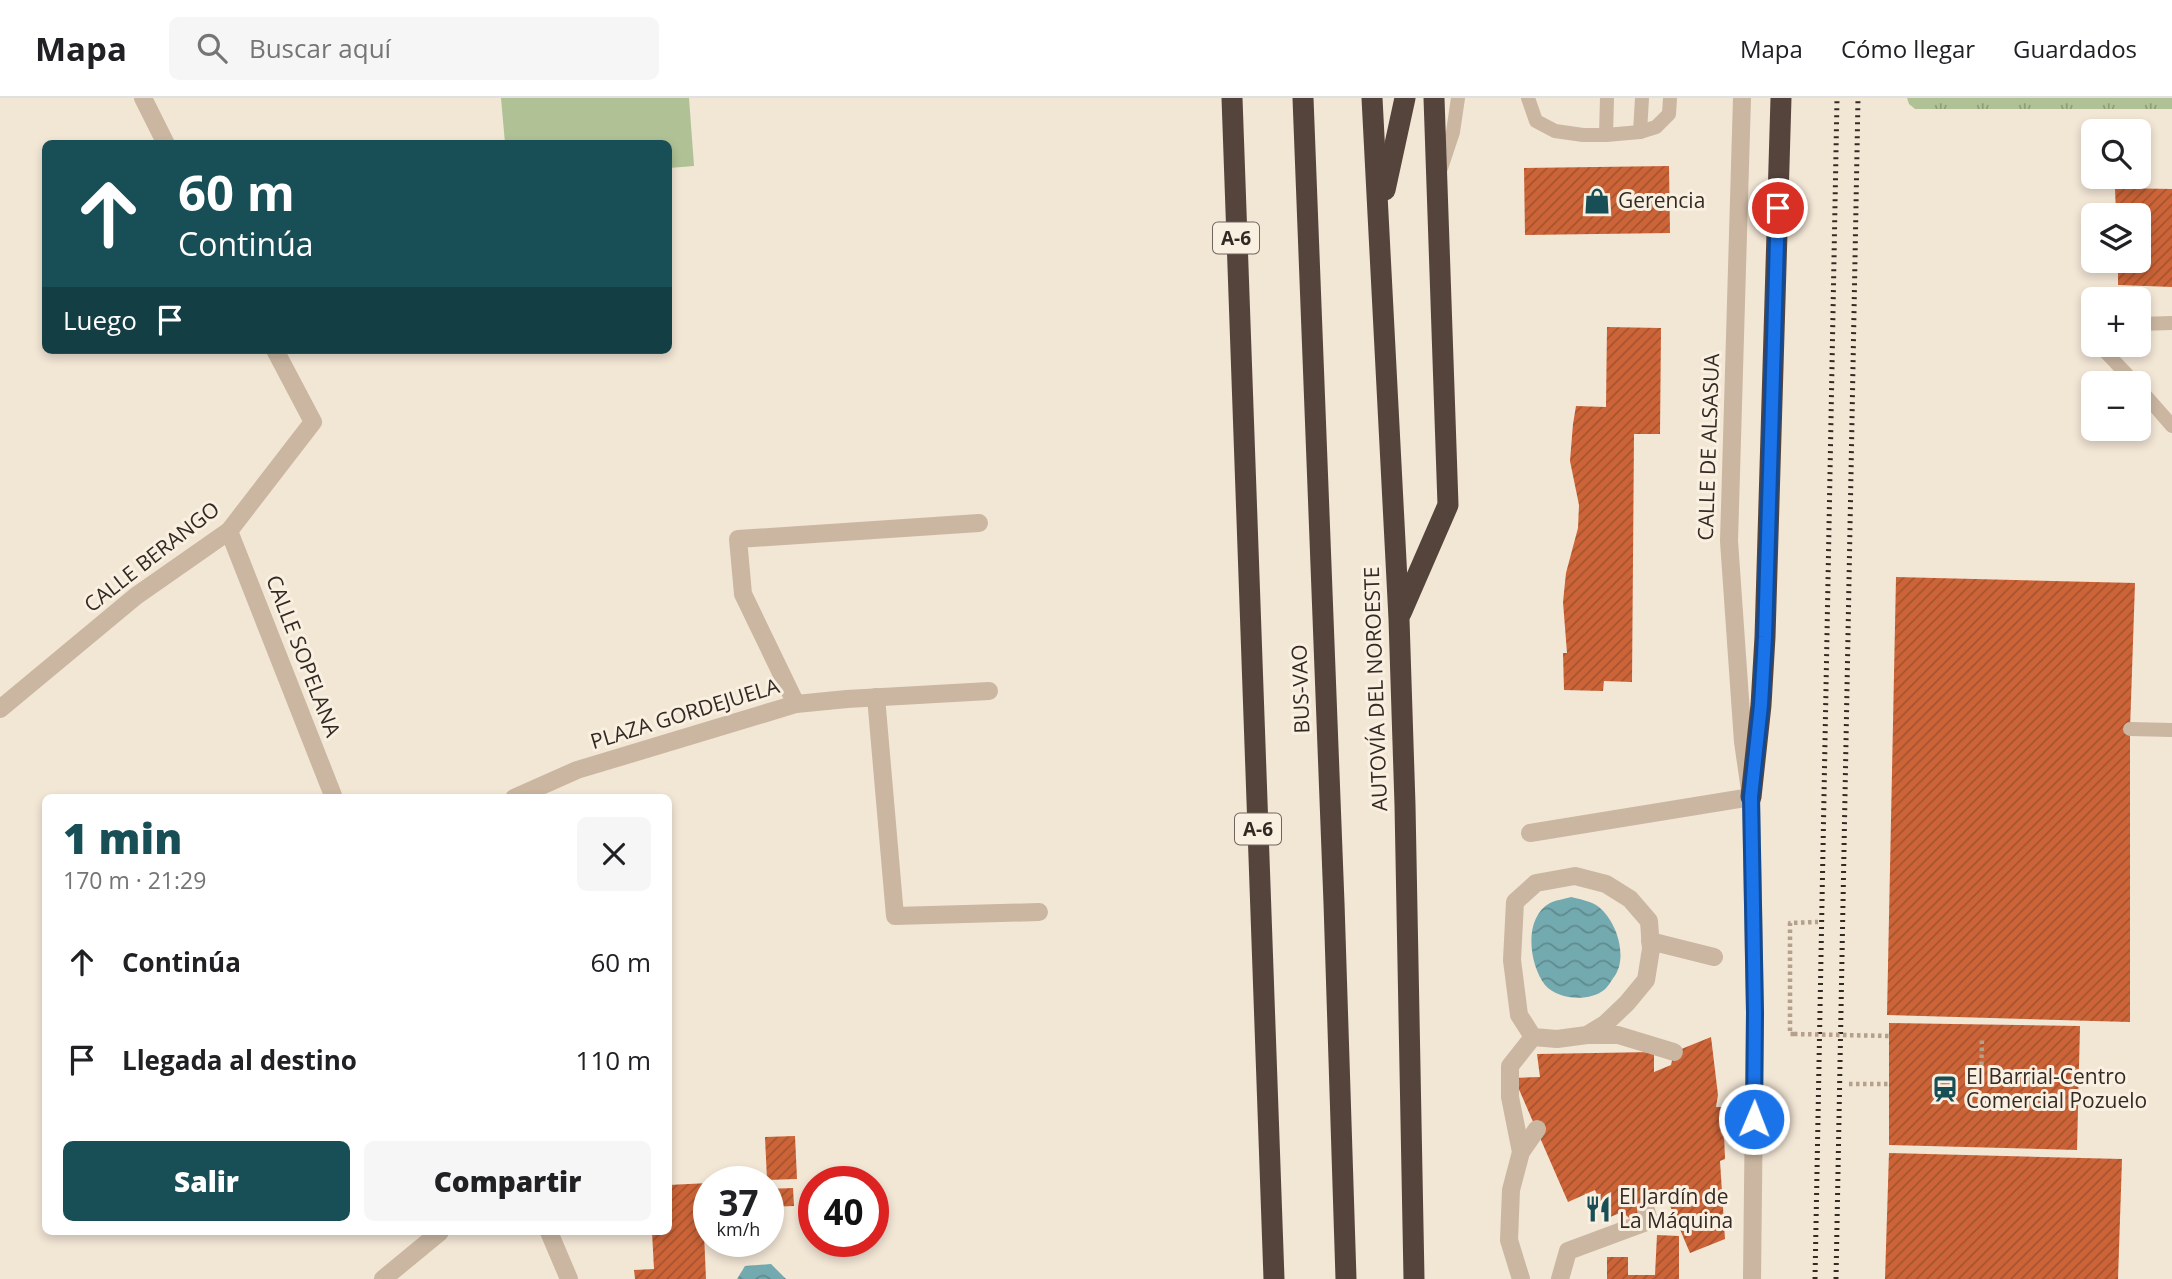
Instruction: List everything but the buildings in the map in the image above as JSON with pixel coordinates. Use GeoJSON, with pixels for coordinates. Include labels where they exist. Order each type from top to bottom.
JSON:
{"type":"FeatureCollection","features":[{"type":"Feature","properties":{"kind":"highway","name":"A-6"},"geometry":{"type":"LineString","coordinates":[[1232,98],[1274,1279]]}},
{"type":"Feature","properties":{"kind":"highway","name":"BUS-VAO"},"geometry":{"type":"LineString","coordinates":[[1303,98],[1335,916],[1346,1279]]}},
{"type":"Feature","properties":{"kind":"highway","name":"AUTOVÍA DEL NOROESTE"},"geometry":{"type":"LineString","coordinates":[[1372,98],[1399,619],[1414,1279]]}},
{"type":"Feature","properties":{"kind":"highway"},"geometry":{"type":"LineString","coordinates":[[1379,219],[1405,98]]}},
{"type":"Feature","properties":{"kind":"highway"},"geometry":{"type":"LineString","coordinates":[[1399,619],[1448,505],[1434,98]]}},
{"type":"Feature","properties":{"kind":"highway"},"geometry":{"type":"LineString","coordinates":[[1751,797],[1765,637],[1781,98]]}},
{"type":"Feature","properties":{"kind":"street"},"geometry":{"type":"LineString","coordinates":[[142,98],[164,140]]}},
{"type":"Feature","properties":{"kind":"street","name":"CALLE DE ALSASUA"},"geometry":{"type":"LineString","coordinates":[[1742,98],[1729,541],[1740,701],[1751,797],[1755,1013],[1752,1279]]}},
{"type":"Feature","properties":{"kind":"street","name":"CALLE BERANGO"},"geometry":{"type":"LineString","coordinates":[[0,709],[136,596],[229,531],[313,422],[277,354]]}},
{"type":"Feature","properties":{"kind":"street","name":"PLAZA GORDEJUELA"},"geometry":{"type":"LineString","coordinates":[[523,794],[578,770],[796,704],[743,594],[738,539],[979,523]]}},
{"type":"Feature","properties":{"kind":"street","name":"CALLE SOPELANA"},"geometry":{"type":"LineString","coordinates":[[229,531],[332,794]]}},
{"type":"Feature","properties":{"kind":"street"},"geometry":{"type":"LineString","coordinates":[[796,704],[989,691]]}},
{"type":"Feature","properties":{"kind":"street"},"geometry":{"type":"LineString","coordinates":[[876,697],[895,916],[1039,912]]}},
{"type":"Feature","properties":{"kind":"street"},"geometry":{"type":"LineString","coordinates":[[1530,833],[1751,797]]}},
{"type":"Feature","properties":{"kind":"street"},"geometry":{"type":"LineString","coordinates":[[1533,1037],[1519,1015],[1512,960],[1515,902],[1536,883],[1575,876],[1606,884],[1630,899],[1649,921],[1651,949],[1646,980],[1613,1017],[1587,1035]]}},
{"type":"Feature","properties":{"kind":"street"},"geometry":{"type":"LineString","coordinates":[[1650,941],[1714,957]]}},
{"type":"Feature","properties":{"kind":"street"},"geometry":{"type":"LineString","coordinates":[[1533,1037],[1558,1039],[1618,1035],[1674,1052]]}},
{"type":"Feature","properties":{"kind":"street"},"geometry":{"type":"LineString","coordinates":[[1521,1152],[1510,1097],[1510,1066],[1533,1037]]}},
{"type":"Feature","properties":{"kind":"street"},"geometry":{"type":"LineString","coordinates":[[1521,1279],[1509,1240],[1511,1190],[1521,1152],[1536,1129]]}},
{"type":"Feature","properties":{"kind":"street"},"geometry":{"type":"LineString","coordinates":[[1560,1279],[1568,1251],[1649,1222],[1646,1210]]}},
{"type":"Feature","properties":{"kind":"street"},"geometry":{"type":"LineString","coordinates":[[383,1279],[436,1235]]}},
{"type":"Feature","properties":{"kind":"street"},"geometry":{"type":"LineString","coordinates":[[550,1235],[569,1279]]}},
{"type":"Feature","properties":{"kind":"lane"},"geometry":{"type":"LineString","coordinates":[[1437,180],[1453,132],[1458,98]]}},
{"type":"Feature","properties":{"kind":"lane"},"geometry":{"type":"LineString","coordinates":[[1528,98],[1536,121],[1555,131],[1583,135],[1640,132],[1656,127],[1670,114],[1670,98]]}},
{"type":"Feature","properties":{"kind":"lane"},"geometry":{"type":"LineString","coordinates":[[1605,135],[1607,98]]}},
{"type":"Feature","properties":{"kind":"lane"},"geometry":{"type":"LineString","coordinates":[[1640,132],[1642,98]]}},
{"type":"Feature","properties":{"kind":"lane"},"geometry":{"type":"LineString","coordinates":[[2151,324],[2172,323]]}},
{"type":"Feature","properties":{"kind":"lane"},"geometry":{"type":"LineString","coordinates":[[2110,357],[2124,371]]}},
{"type":"Feature","properties":{"kind":"lane"},"geometry":{"type":"LineString","coordinates":[[2151,402],[2172,426]]}},
{"type":"Feature","properties":{"kind":"lane"},"geometry":{"type":"LineString","coordinates":[[2130,729],[2172,730]]}},
{"type":"Feature","properties":{"kind":"path"},"geometry":{"type":"LineString","coordinates":[[1818,922],[1790,923],[1790,1034],[1889,1036]]}},
{"type":"Feature","properties":{"kind":"path"},"geometry":{"type":"LineString","coordinates":[[1981,1086],[1982,1037]]}},
{"type":"Feature","properties":{"kind":"path"},"geometry":{"type":"LineString","coordinates":[[1849,1084],[1890,1084]]}},
{"type":"Feature","properties":{"kind":"green space"},"geometry":{"type":"Polygon","coordinates":[[[501,98],[689,98],[694,166],[672,168],[672,140],[505,140],[501,98]]]}},
{"type":"Feature","properties":{"kind":"green space"},"geometry":{"type":"Polygon","coordinates":[[[1907,98],[2172,98],[2172,109],[1915,109],[1907,98]]]}},
{"type":"Feature","properties":{"kind":"water"},"geometry":{"type":"Polygon","coordinates":[[[1571,897],[1596,905],[1603,911],[1614,928],[1620,949],[1618,969],[1608,986],[1598,994],[1582,998],[1558,994],[1545,985],[1532,954],[1532,930],[1541,910],[1550,903],[1571,897]]]}},
{"type":"Feature","properties":{"kind":"water"},"geometry":{"type":"Polygon","coordinates":[[[771,1264],[786,1279],[737,1279],[745,1266],[771,1264]]]}},
{"type":"Feature","properties":{"kind":"railway"},"geometry":{"type":"LineString","coordinates":[[1815,1279],[1837,98]]}},
{"type":"Feature","properties":{"kind":"railway"},"geometry":{"type":"LineString","coordinates":[[1836,1279],[1858,98]]}},
{"type":"Feature","properties":{"kind":"place","name":"Gerencia"},"geometry":{"type":"Point","coordinates":[1597,201]}},
{"type":"Feature","properties":{"kind":"place","name":"El Barrial-Centro Comercial Pozuelo"},"geometry":{"type":"Point","coordinates":[1945,1089]}},
{"type":"Feature","properties":{"kind":"place","name":"El Jardín de La Máquina"},"geometry":{"type":"Point","coordinates":[1598,1209]}},
{"type":"Feature","properties":{"kind":"route"},"geometry":{"type":"LineString","coordinates":[[1754,1119],[1751,797],[1765,637],[1778,208]]}}]}
